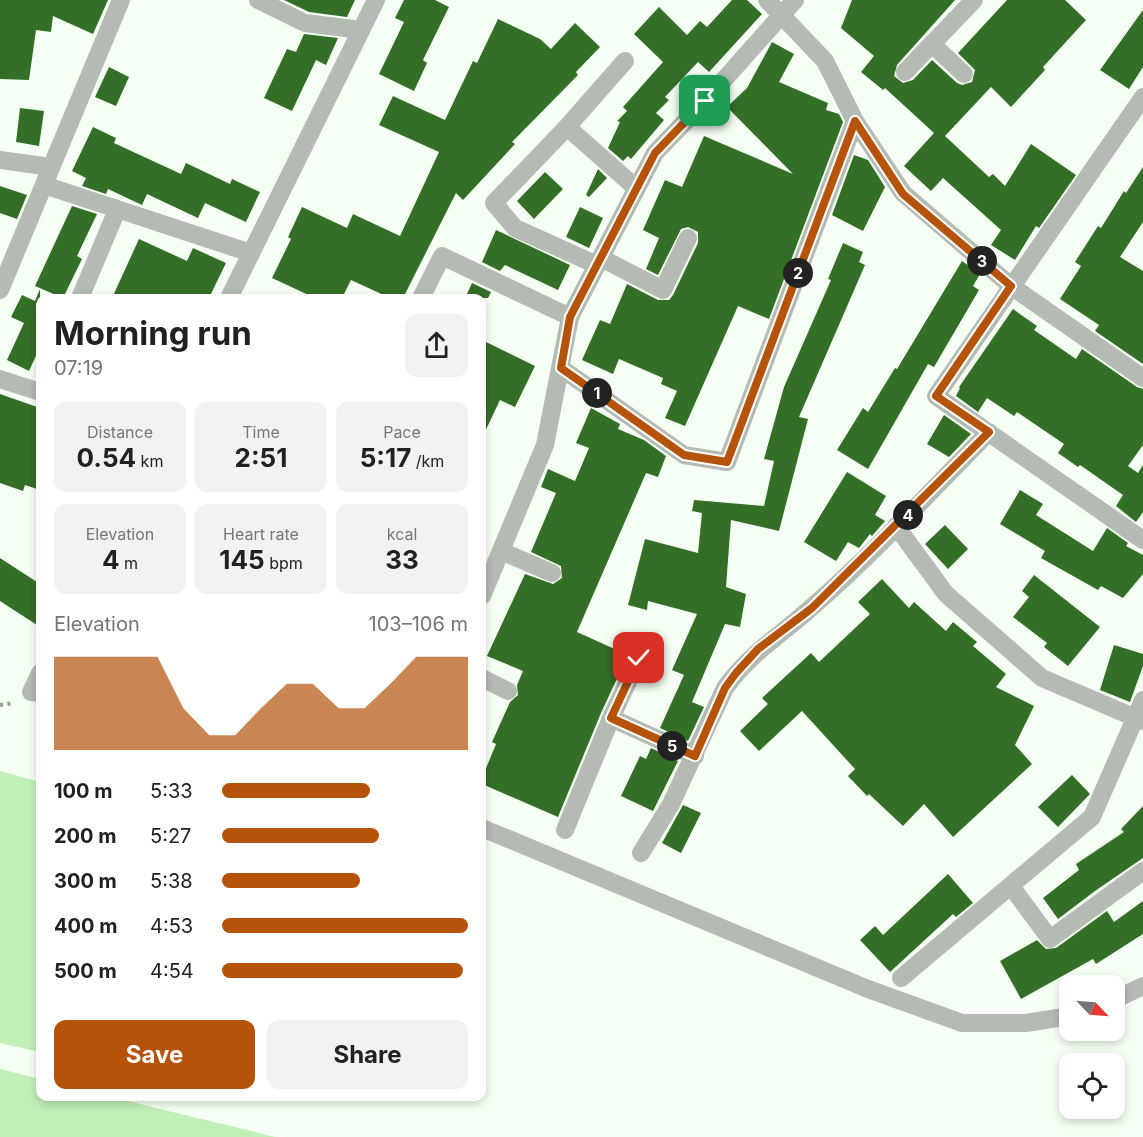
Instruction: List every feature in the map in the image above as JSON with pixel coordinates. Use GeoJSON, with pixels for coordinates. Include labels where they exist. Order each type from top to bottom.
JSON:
{"type":"FeatureCollection","features":[{"type":"Feature","properties":{"kind":"street"},"geometry":{"type":"LineString","coordinates":[[0,290],[121,0]]}},
{"type":"Feature","properties":{"kind":"street"},"geometry":{"type":"LineString","coordinates":[[258,0],[305,22],[361,30]]}},
{"type":"Feature","properties":{"kind":"street"},"geometry":{"type":"LineString","coordinates":[[231,294],[376,0]]}},
{"type":"Feature","properties":{"kind":"street"},"geometry":{"type":"LineString","coordinates":[[767,0],[825,61],[855,121],[903,194],[1011,286],[1143,378]]}},
{"type":"Feature","properties":{"kind":"street"},"geometry":{"type":"LineString","coordinates":[[486,582],[545,444],[570,317],[636,188],[655,153],[795,0]]}},
{"type":"Feature","properties":{"kind":"street"},"geometry":{"type":"LineString","coordinates":[[906,72],[974,0]]}},
{"type":"Feature","properties":{"kind":"street"},"geometry":{"type":"LineString","coordinates":[[933,45],[964,74]]}},
{"type":"Feature","properties":{"kind":"street"},"geometry":{"type":"LineString","coordinates":[[625,62],[494,203],[515,228],[599,261],[663,290],[688,238]]}},
{"type":"Feature","properties":{"kind":"street"},"geometry":{"type":"LineString","coordinates":[[1143,97],[936,396],[1143,540]]}},
{"type":"Feature","properties":{"kind":"street"},"geometry":{"type":"LineString","coordinates":[[561,368],[684,455],[727,462],[855,121]]}},
{"type":"Feature","properties":{"kind":"street"},"geometry":{"type":"LineString","coordinates":[[567,127],[636,188]]}},
{"type":"Feature","properties":{"kind":"street"},"geometry":{"type":"LineString","coordinates":[[0,160],[51,167]]}},
{"type":"Feature","properties":{"kind":"street"},"geometry":{"type":"LineString","coordinates":[[44,185],[251,253]]}},
{"type":"Feature","properties":{"kind":"street"},"geometry":{"type":"LineString","coordinates":[[82,294],[117,210]]}},
{"type":"Feature","properties":{"kind":"street"},"geometry":{"type":"LineString","coordinates":[[423,294],[442,256],[570,317]]}},
{"type":"Feature","properties":{"kind":"street"},"geometry":{"type":"LineString","coordinates":[[0,379],[36,391]]}},
{"type":"Feature","properties":{"kind":"street"},"geometry":{"type":"LineString","coordinates":[[640,853],[671,804],[725,688],[736,673],[758,649],[812,608],[989,432]]}},
{"type":"Feature","properties":{"kind":"street"},"geometry":{"type":"LineString","coordinates":[[896,526],[946,594],[1042,678],[1139,719]]}},
{"type":"Feature","properties":{"kind":"street"},"geometry":{"type":"LineString","coordinates":[[501,551],[552,573]]}},
{"type":"Feature","properties":{"kind":"street"},"geometry":{"type":"LineString","coordinates":[[565,830],[611,718],[639,658]]}},
{"type":"Feature","properties":{"kind":"street"},"geometry":{"type":"LineString","coordinates":[[486,680],[508,691]]}},
{"type":"Feature","properties":{"kind":"street"},"geometry":{"type":"LineString","coordinates":[[901,978],[1092,817],[1139,719],[1143,700]]}},
{"type":"Feature","properties":{"kind":"street"},"geometry":{"type":"LineString","coordinates":[[611,718],[695,756]]}},
{"type":"Feature","properties":{"kind":"street"},"geometry":{"type":"LineString","coordinates":[[486,830],[868,989],[962,1023],[1026,1023],[1059,1018]]}},
{"type":"Feature","properties":{"kind":"street"},"geometry":{"type":"LineString","coordinates":[[1011,886],[1050,939],[1143,871]]}},
{"type":"Feature","properties":{"kind":"street"},"geometry":{"type":"LineString","coordinates":[[1125,995],[1143,986]]}},
{"type":"Feature","properties":{"kind":"green space"},"geometry":{"type":"Polygon","coordinates":[[[0,771],[36,781],[36,1051],[0,1043],[0,771]]]}},
{"type":"Feature","properties":{"kind":"green space"},"geometry":{"type":"Polygon","coordinates":[[[0,1069],[36,1078],[36,1101],[127,1101],[275,1137],[0,1137],[0,1069]]]}},
{"type":"Feature","properties":{"kind":"building"},"geometry":{"type":"Polygon","coordinates":[[[0,0],[108,0],[93,34],[53,16],[51,32],[36,30],[29,80],[0,79],[0,0]]]}},
{"type":"Feature","properties":{"kind":"building"},"geometry":{"type":"Polygon","coordinates":[[[284,0],[355,0],[347,17],[309,12],[284,0]]]}},
{"type":"Feature","properties":{"kind":"building"},"geometry":{"type":"Polygon","coordinates":[[[404,0],[435,0],[449,7],[423,60],[427,63],[414,91],[379,74],[404,22],[395,18],[404,0]]]}},
{"type":"Feature","properties":{"kind":"building"},"geometry":{"type":"Polygon","coordinates":[[[732,0],[747,0],[762,14],[709,72],[698,62],[665,97],[669,100],[656,113],[664,120],[631,159],[628,156],[623,161],[608,148],[620,122],[617,121],[627,111],[623,107],[663,62],[634,34],[659,7],[687,35],[700,21],[707,27],[732,0]]]}},
{"type":"Feature","properties":{"kind":"building"},"geometry":{"type":"Polygon","coordinates":[[[852,0],[955,0],[897,65],[894,76],[903,83],[913,80],[932,60],[957,83],[962,85],[972,82],[975,70],[958,53],[1007,0],[1065,0],[1086,20],[1043,67],[1045,70],[1011,107],[991,87],[945,136],[989,177],[993,174],[1005,186],[1031,144],[1076,175],[1039,228],[1036,226],[1015,260],[991,245],[1001,230],[943,178],[931,191],[904,166],[934,133],[885,88],[883,90],[861,72],[874,56],[841,28],[852,0]]]}},
{"type":"Feature","properties":{"kind":"building"},"geometry":{"type":"Polygon","coordinates":[[[1143,10],[1143,67],[1129,89],[1100,70],[1143,10]]]}},
{"type":"Feature","properties":{"kind":"building"},"geometry":{"type":"Polygon","coordinates":[[[498,19],[540,39],[551,49],[575,23],[600,47],[576,72],[578,75],[512,142],[515,144],[463,200],[456,193],[405,294],[381,294],[351,280],[344,294],[306,294],[272,278],[291,239],[288,237],[302,207],[347,228],[353,214],[400,236],[439,152],[379,125],[393,96],[445,120],[473,61],[477,63],[498,19]]]}},
{"type":"Feature","properties":{"kind":"building"},"geometry":{"type":"Polygon","coordinates":[[[304,34],[338,38],[326,65],[316,60],[292,111],[264,98],[287,49],[296,52],[304,34]]]}},
{"type":"Feature","properties":{"kind":"building"},"geometry":{"type":"Polygon","coordinates":[[[772,42],[794,54],[779,82],[828,103],[826,110],[839,114],[843,122],[769,319],[738,306],[685,426],[665,418],[677,391],[661,384],[663,378],[619,359],[613,374],[582,360],[600,320],[610,324],[627,284],[658,300],[669,300],[673,295],[698,243],[698,232],[688,227],[681,229],[658,275],[646,269],[659,238],[643,230],[665,180],[682,187],[704,136],[793,174],[727,107],[747,88],[772,42]]]}},
{"type":"Feature","properties":{"kind":"building"},"geometry":{"type":"Polygon","coordinates":[[[109,67],[129,77],[116,106],[95,97],[109,67]]]}},
{"type":"Feature","properties":{"kind":"building"},"geometry":{"type":"Polygon","coordinates":[[[20,108],[44,111],[39,146],[16,142],[20,108]]]}},
{"type":"Feature","properties":{"kind":"building"},"geometry":{"type":"Polygon","coordinates":[[[93,127],[116,138],[114,143],[181,174],[186,163],[230,184],[232,179],[260,192],[246,222],[205,203],[198,218],[147,194],[142,205],[108,189],[106,194],[82,186],[86,178],[72,171],[93,127]]]}},
{"type":"Feature","properties":{"kind":"building"},"geometry":{"type":"Polygon","coordinates":[[[854,155],[868,160],[885,187],[863,231],[832,215],[854,155]]]}},
{"type":"Feature","properties":{"kind":"building"},"geometry":{"type":"Polygon","coordinates":[[[1143,167],[1143,222],[1120,257],[1143,271],[1143,364],[1095,331],[1099,325],[1060,299],[1081,266],[1075,262],[1098,226],[1101,228],[1124,191],[1126,193],[1143,167]]]}},
{"type":"Feature","properties":{"kind":"building"},"geometry":{"type":"Polygon","coordinates":[[[598,169],[607,178],[589,197],[586,195],[598,169]]]}},
{"type":"Feature","properties":{"kind":"building"},"geometry":{"type":"Polygon","coordinates":[[[545,172],[563,189],[534,219],[517,201],[545,172]]]}},
{"type":"Feature","properties":{"kind":"building"},"geometry":{"type":"Polygon","coordinates":[[[0,186],[27,195],[17,219],[0,213],[0,186]]]}},
{"type":"Feature","properties":{"kind":"building"},"geometry":{"type":"Polygon","coordinates":[[[72,206],[97,214],[77,256],[82,259],[65,294],[54,294],[35,286],[72,206]]]}},
{"type":"Feature","properties":{"kind":"building"},"geometry":{"type":"Polygon","coordinates":[[[580,207],[603,218],[589,248],[566,237],[580,207]]]}},
{"type":"Feature","properties":{"kind":"building"},"geometry":{"type":"Polygon","coordinates":[[[496,230],[570,265],[558,290],[505,265],[500,271],[482,262],[496,230]]]}},
{"type":"Feature","properties":{"kind":"building"},"geometry":{"type":"Polygon","coordinates":[[[139,239],[187,261],[193,248],[226,263],[211,294],[114,294],[139,239]]]}},
{"type":"Feature","properties":{"kind":"building"},"geometry":{"type":"Polygon","coordinates":[[[843,243],[863,252],[859,262],[865,265],[799,417],[808,419],[779,531],[731,520],[726,587],[746,594],[740,627],[725,624],[692,702],[704,707],[688,741],[660,728],[684,675],[672,670],[697,614],[648,601],[647,610],[628,605],[645,539],[698,553],[702,513],[692,511],[694,500],[764,506],[774,461],[764,459],[784,387],[831,280],[828,279],[843,243]]]}},
{"type":"Feature","properties":{"kind":"building"},"geometry":{"type":"Polygon","coordinates":[[[962,261],[980,274],[973,286],[979,290],[934,367],[928,364],[868,469],[837,450],[863,408],[868,412],[895,368],[897,369],[962,261]]]}},
{"type":"Feature","properties":{"kind":"building"},"geometry":{"type":"Polygon","coordinates":[[[472,283],[491,292],[488,298],[486,294],[467,294],[472,283]]]}},
{"type":"Feature","properties":{"kind":"building"},"geometry":{"type":"Polygon","coordinates":[[[22,295],[35,301],[36,299],[36,356],[29,371],[7,360],[24,323],[11,317],[22,295]]]}},
{"type":"Feature","properties":{"kind":"building"},"geometry":{"type":"Polygon","coordinates":[[[1013,309],[1037,326],[1034,330],[1076,359],[1082,349],[1143,389],[1143,445],[1128,466],[1138,473],[1143,465],[1143,512],[1136,522],[1116,506],[1123,495],[1080,465],[1078,467],[1058,453],[1064,444],[1017,412],[1014,416],[987,398],[978,412],[956,396],[959,387],[1013,309]]]}},
{"type":"Feature","properties":{"kind":"building"},"geometry":{"type":"Polygon","coordinates":[[[486,342],[535,366],[515,407],[500,400],[486,430],[486,342]]]}},
{"type":"Feature","properties":{"kind":"building"},"geometry":{"type":"Polygon","coordinates":[[[0,394],[36,407],[36,489],[25,485],[23,491],[0,483],[0,394]]]}},
{"type":"Feature","properties":{"kind":"building"},"geometry":{"type":"Polygon","coordinates":[[[591,408],[620,424],[618,429],[644,440],[666,456],[658,477],[646,473],[577,632],[628,655],[558,817],[486,786],[486,768],[496,744],[492,742],[510,702],[518,695],[517,685],[523,671],[487,656],[525,574],[553,584],[562,578],[561,566],[531,552],[556,493],[541,487],[548,469],[575,481],[589,448],[576,443],[591,408]]]}},
{"type":"Feature","properties":{"kind":"building"},"geometry":{"type":"Polygon","coordinates":[[[944,415],[971,434],[949,457],[927,444],[944,415]]]}},
{"type":"Feature","properties":{"kind":"building"},"geometry":{"type":"Polygon","coordinates":[[[847,472],[886,496],[875,515],[885,521],[859,548],[848,542],[836,561],[804,542],[847,472]]]}},
{"type":"Feature","properties":{"kind":"building"},"geometry":{"type":"Polygon","coordinates":[[[1020,490],[1043,504],[1036,515],[1093,551],[1107,528],[1128,543],[1126,546],[1143,555],[1143,574],[1123,598],[1101,586],[1098,590],[1041,558],[1045,551],[1000,524],[1020,490]]]}},
{"type":"Feature","properties":{"kind":"building"},"geometry":{"type":"Polygon","coordinates":[[[945,525],[968,549],[948,569],[925,544],[945,525]]]}},
{"type":"Feature","properties":{"kind":"building"},"geometry":{"type":"Polygon","coordinates":[[[0,558],[36,581],[36,624],[0,601],[0,558]]]}},
{"type":"Feature","properties":{"kind":"building"},"geometry":{"type":"Polygon","coordinates":[[[1034,575],[1100,627],[1068,666],[1044,647],[1047,643],[1013,617],[1029,597],[1022,591],[1034,575]]]}},
{"type":"Feature","properties":{"kind":"building"},"geometry":{"type":"Polygon","coordinates":[[[882,579],[909,608],[914,602],[946,631],[953,622],[977,642],[973,646],[1006,674],[996,687],[1034,706],[1015,745],[1032,764],[953,837],[924,804],[903,826],[869,794],[867,796],[848,776],[855,769],[802,711],[759,751],[740,731],[768,704],[762,698],[811,653],[819,662],[870,614],[858,602],[882,579]]]}},
{"type":"Feature","properties":{"kind":"building"},"geometry":{"type":"Polygon","coordinates":[[[1114,645],[1143,654],[1143,666],[1130,702],[1100,690],[1114,645]]]}},
{"type":"Feature","properties":{"kind":"building"},"geometry":{"type":"Polygon","coordinates":[[[651,748],[678,761],[653,811],[621,796],[640,756],[646,759],[651,748]]]}},
{"type":"Feature","properties":{"kind":"building"},"geometry":{"type":"Polygon","coordinates":[[[1072,775],[1090,794],[1058,827],[1038,807],[1072,775]]]}},
{"type":"Feature","properties":{"kind":"building"},"geometry":{"type":"Polygon","coordinates":[[[683,805],[701,813],[681,853],[662,843],[683,805]]]}},
{"type":"Feature","properties":{"kind":"building"},"geometry":{"type":"Polygon","coordinates":[[[1143,806],[1143,858],[1058,919],[1043,898],[1079,870],[1076,864],[1124,832],[1121,829],[1143,806]]]}},
{"type":"Feature","properties":{"kind":"building"},"geometry":{"type":"Polygon","coordinates":[[[948,874],[973,903],[956,917],[953,914],[890,972],[860,940],[875,926],[883,935],[948,874]]]}},
{"type":"Feature","properties":{"kind":"building"},"geometry":{"type":"Polygon","coordinates":[[[1143,901],[1143,934],[1096,964],[1093,959],[1064,975],[1059,975],[1059,978],[1021,999],[1000,961],[1037,940],[1046,949],[1056,948],[1107,911],[1114,922],[1143,901]]]}},
{"type":"Feature","properties":{"kind":"route"},"geometry":{"type":"LineString","coordinates":[[639,658],[611,718],[695,756],[725,688],[736,673],[758,649],[812,608],[989,432],[936,396],[1011,286],[903,194],[855,121],[727,462],[684,455],[561,368],[570,317],[655,153],[705,101]]}}]}
